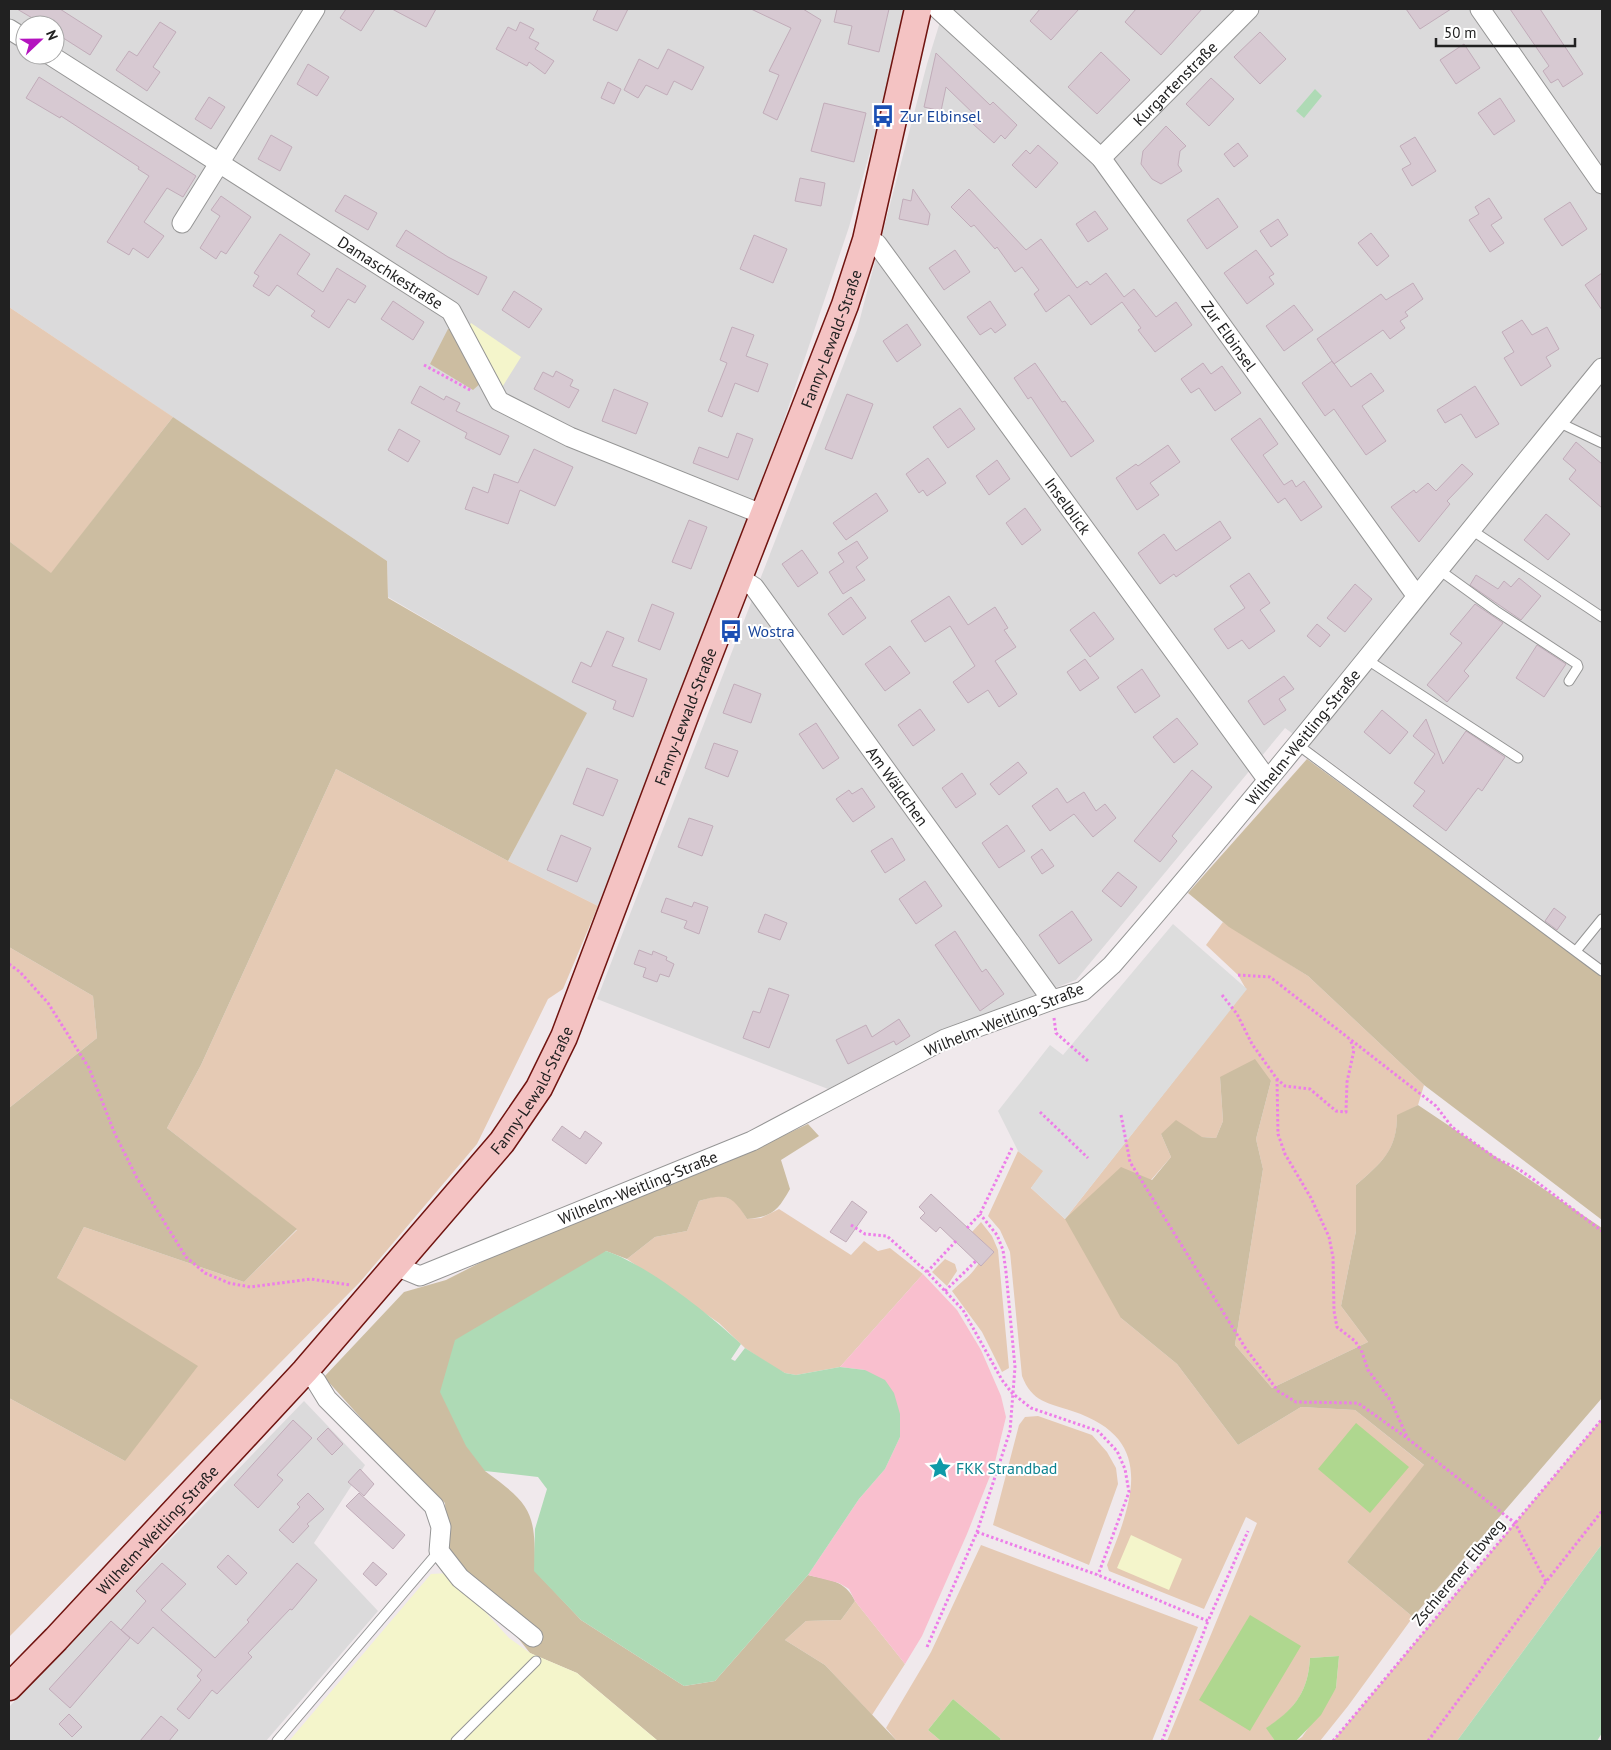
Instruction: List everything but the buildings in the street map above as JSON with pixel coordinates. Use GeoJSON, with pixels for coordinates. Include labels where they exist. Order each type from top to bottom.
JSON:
{"type":"FeatureCollection","features":[{"type":"Feature","properties":{"kind":"street"},"geometry":{"type":"LineString","coordinates":[[182,223],[315,9]]}},
{"type":"Feature","properties":{"kind":"street","name":"Fanny-Lewald-Straße"},"geometry":{"type":"LineString","coordinates":[[396,1266],[502,1142],[539,1088],[564,1037],[845,305],[866,240],[918,9]]}},
{"type":"Feature","properties":{"kind":"street","name":"Zur Elbinsel"},"geometry":{"type":"LineString","coordinates":[[938,9],[1102,158],[1416,595]]}},
{"type":"Feature","properties":{"kind":"street","name":"Kurgartenstraße"},"geometry":{"type":"LineString","coordinates":[[1102,158],[1249,9]]}},
{"type":"Feature","properties":{"kind":"street"},"geometry":{"type":"LineString","coordinates":[[1480,9],[1602,184]]}},
{"type":"Feature","properties":{"kind":"street","name":"Damaschkestraße"},"geometry":{"type":"LineString","coordinates":[[65,65],[451,311],[500,401],[570,437],[764,515]]}},
{"type":"Feature","properties":{"kind":"street","name":"Inselblick"},"geometry":{"type":"LineString","coordinates":[[866,240],[877,244],[880,248],[1267,779]]}},
{"type":"Feature","properties":{"kind":"street","name":"Wilhelm-Weitling-Straße"},"geometry":{"type":"LineString","coordinates":[[9,1687],[56,1640],[305,1371],[396,1266],[420,1276],[752,1141],[945,1039],[1052,1000],[1083,991],[1112,965],[1298,744],[1416,595],[1602,368]]}},
{"type":"Feature","properties":{"kind":"street","name":"Am Wäldchen"},"geometry":{"type":"LineString","coordinates":[[740,578],[754,587],[1052,1000]]}},
{"type":"Feature","properties":{"kind":"street"},"geometry":{"type":"LineString","coordinates":[[305,1371],[316,1381],[327,1399],[434,1506],[441,1527],[440,1551],[460,1578],[533,1637]]}},
{"type":"Feature","properties":{"kind":"lane"},"geometry":{"type":"LineString","coordinates":[[1558,422],[1602,443]]}},
{"type":"Feature","properties":{"kind":"lane"},"geometry":{"type":"LineString","coordinates":[[1470,529],[1602,617]]}},
{"type":"Feature","properties":{"kind":"lane"},"geometry":{"type":"LineString","coordinates":[[1438,569],[1496,611],[1576,664],[1578,667],[1569,681]]}},
{"type":"Feature","properties":{"kind":"lane"},"geometry":{"type":"LineString","coordinates":[[1366,658],[1518,758]]}},
{"type":"Feature","properties":{"kind":"lane"},"geometry":{"type":"LineString","coordinates":[[1298,744],[1602,971]]}},
{"type":"Feature","properties":{"kind":"lane"},"geometry":{"type":"LineString","coordinates":[[1576,951],[1602,919]]}},
{"type":"Feature","properties":{"kind":"lane"},"geometry":{"type":"LineString","coordinates":[[277,1741],[440,1551]]}},
{"type":"Feature","properties":{"kind":"lane"},"geometry":{"type":"LineString","coordinates":[[456,1741],[536,1661]]}},
{"type":"Feature","properties":{"kind":"path"},"geometry":{"type":"LineString","coordinates":[[424,365],[472,391]]}},
{"type":"Feature","properties":{"kind":"path"},"geometry":{"type":"LineString","coordinates":[[9,964],[20,972],[48,1003],[89,1068],[114,1134],[155,1210],[186,1257],[205,1273],[229,1283],[243,1286],[311,1279],[375,1290]]}},
{"type":"Feature","properties":{"kind":"path"},"geometry":{"type":"LineString","coordinates":[[1238,974],[1270,977],[1436,1106],[1452,1127],[1497,1160],[1516,1168],[1533,1179],[1602,1231]]}},
{"type":"Feature","properties":{"kind":"path"},"geometry":{"type":"LineString","coordinates":[[1222,995],[1237,1014],[1252,1044],[1277,1079],[1285,1086],[1310,1089],[1336,1111],[1346,1112],[1347,1082],[1354,1050],[1350,1039]]}},
{"type":"Feature","properties":{"kind":"path"},"geometry":{"type":"LineString","coordinates":[[1052,1000],[1056,1033],[1088,1061]]}},
{"type":"Feature","properties":{"kind":"path"},"geometry":{"type":"LineString","coordinates":[[1277,1079],[1278,1134],[1285,1154],[1311,1198],[1329,1237],[1333,1256],[1334,1312],[1338,1327],[1355,1341],[1362,1352],[1368,1370],[1391,1401],[1407,1438]]}},
{"type":"Feature","properties":{"kind":"path"},"geometry":{"type":"LineString","coordinates":[[1040,1112],[1088,1158]]}},
{"type":"Feature","properties":{"kind":"path"},"geometry":{"type":"LineString","coordinates":[[1120,1115],[1130,1162],[1246,1349],[1278,1391],[1296,1402],[1358,1403],[1407,1438],[1515,1523],[1546,1582]]}},
{"type":"Feature","properties":{"kind":"path"},"geometry":{"type":"LineString","coordinates":[[967,1228],[980,1214],[1012,1148]]}},
{"type":"Feature","properties":{"kind":"path"},"geometry":{"type":"LineString","coordinates":[[928,1647],[977,1532],[1010,1431],[1015,1367],[1012,1318],[1003,1250],[997,1235],[980,1214]]}},
{"type":"Feature","properties":{"kind":"path"},"geometry":{"type":"LineString","coordinates":[[851,1225],[865,1234],[887,1236],[927,1272],[963,1310],[1002,1380],[1012,1393],[1031,1408],[1098,1431],[1117,1451],[1124,1469],[1129,1492],[1098,1575]]}},
{"type":"Feature","properties":{"kind":"path"},"geometry":{"type":"LineString","coordinates":[[927,1272],[956,1241]]}},
{"type":"Feature","properties":{"kind":"path"},"geometry":{"type":"LineString","coordinates":[[945,1291],[976,1261]]}},
{"type":"Feature","properties":{"kind":"path","name":"Zschierener Elbweg"},"geometry":{"type":"LineString","coordinates":[[1333,1741],[1602,1419]]}},
{"type":"Feature","properties":{"kind":"path"},"geometry":{"type":"LineString","coordinates":[[1428,1741],[1546,1582],[1602,1511]]}},
{"type":"Feature","properties":{"kind":"path"},"geometry":{"type":"LineString","coordinates":[[1162,1741],[1208,1621],[1248,1531]]}},
{"type":"Feature","properties":{"kind":"path"},"geometry":{"type":"LineString","coordinates":[[977,1532],[1098,1575],[1208,1621]]}},
{"type":"Feature","properties":{"kind":"shaded area"},"geometry":{"type":"Polygon","coordinates":[[[9,9],[906,9],[890,80],[849,227],[781,429],[598,906],[508,861],[586,713],[388,597],[387,561],[9,307],[9,9]]]}},
{"type":"Feature","properties":{"kind":"shaded area"},"geometry":{"type":"Polygon","coordinates":[[[944,9],[1602,9],[1602,964],[1285,728],[1076,980],[930,1035],[828,1089],[597,999],[857,330],[927,64],[944,9]]]}},
{"type":"Feature","properties":{"kind":"shaded area"},"geometry":{"type":"Polygon","coordinates":[[[1315,89],[1322,96],[1304,118],[1296,111],[1315,89]]]}},
{"type":"Feature","properties":{"kind":"shaded area"},"geometry":{"type":"Polygon","coordinates":[[[9,307],[173,417],[51,574],[9,541],[9,307]]]}},
{"type":"Feature","properties":{"kind":"shaded area"},"geometry":{"type":"Polygon","coordinates":[[[471,323],[521,357],[501,389],[468,328],[471,323]]]}},
{"type":"Feature","properties":{"kind":"shaded area"},"geometry":{"type":"Polygon","coordinates":[[[448,329],[453,329],[482,382],[473,390],[430,364],[448,329]]]}},
{"type":"Feature","properties":{"kind":"shaded area"},"geometry":{"type":"Polygon","coordinates":[[[173,417],[387,561],[388,598],[587,713],[508,861],[336,769],[201,1065],[167,1128],[297,1229],[244,1282],[84,1227],[57,1278],[198,1366],[125,1461],[9,1398],[9,1108],[97,1038],[93,996],[9,947],[9,541],[51,573],[173,417]]]}},
{"type":"Feature","properties":{"kind":"shaded area"},"geometry":{"type":"Polygon","coordinates":[[[1307,759],[1602,976],[1602,1220],[1424,1085],[1308,976],[1229,927],[1188,893],[1307,759]]]}},
{"type":"Feature","properties":{"kind":"shaded area"},"geometry":{"type":"Polygon","coordinates":[[[336,769],[508,861],[598,906],[563,989],[548,999],[477,1144],[360,1282],[9,1637],[9,1398],[125,1461],[57,1278],[84,1227],[244,1282],[297,1230],[167,1128],[201,1065],[336,769]]]}},
{"type":"Feature","properties":{"kind":"shaded area"},"geometry":{"type":"Polygon","coordinates":[[[1223,922],[1308,976],[1424,1085],[1418,1105],[1397,1116],[1394,1138],[1386,1155],[1356,1185],[1356,1231],[1341,1306],[1368,1342],[1272,1388],[1235,1345],[1263,1169],[1256,1139],[1271,1081],[1220,1077],[1223,1121],[1216,1138],[1161,1134],[1171,1157],[1151,1180],[1121,1318],[1177,1364],[1238,1445],[1301,1407],[1355,1410],[1425,1466],[1347,1562],[1413,1617],[1320,1741],[1296,1741],[1302,1737],[1336,1688],[1339,1656],[1310,1658],[1306,1681],[1298,1699],[1285,1714],[1267,1728],[1275,1741],[1167,1741],[1257,1523],[1246,1517],[1204,1609],[1109,1571],[1107,1565],[1130,1496],[1131,1475],[1127,1455],[1117,1438],[1099,1423],[1042,1400],[1026,1385],[1022,1376],[1010,1252],[1000,1230],[988,1216],[1018,1151],[1044,1171],[1031,1188],[1065,1219],[1246,989],[1238,975],[1206,945],[1223,922]]]}},
{"type":"Feature","properties":{"kind":"shaded area"},"geometry":{"type":"Polygon","coordinates":[[[1173,924],[1247,989],[1065,1219],[1031,1188],[1043,1171],[1018,1151],[998,1111],[1050,1045],[1063,1055],[1173,924]]]}},
{"type":"Feature","properties":{"kind":"shaded area"},"geometry":{"type":"Polygon","coordinates":[[[9,947],[93,996],[97,1038],[9,1108],[9,947]]]}},
{"type":"Feature","properties":{"kind":"shaded area"},"geometry":{"type":"Polygon","coordinates":[[[1255,1059],[1271,1081],[1256,1139],[1263,1169],[1235,1345],[1272,1388],[1368,1342],[1341,1306],[1356,1231],[1356,1185],[1380,1163],[1391,1147],[1397,1115],[1418,1105],[1602,1228],[1602,1398],[1413,1617],[1347,1562],[1424,1465],[1355,1410],[1301,1407],[1238,1445],[1177,1364],[1121,1318],[1065,1219],[1121,1167],[1152,1180],[1171,1157],[1161,1134],[1176,1120],[1202,1137],[1216,1138],[1223,1121],[1220,1077],[1255,1059]]]}},
{"type":"Feature","properties":{"kind":"shaded area"},"geometry":{"type":"Polygon","coordinates":[[[808,1124],[819,1136],[781,1160],[790,1189],[774,1211],[763,1216],[747,1219],[737,1205],[728,1198],[708,1198],[699,1201],[687,1231],[655,1237],[627,1259],[606,1251],[485,1471],[513,1493],[528,1512],[534,1535],[535,1571],[581,1620],[684,1686],[715,1681],[808,1575],[841,1585],[851,1594],[855,1601],[841,1620],[806,1621],[785,1640],[825,1665],[897,1741],[658,1741],[577,1673],[530,1653],[447,1549],[445,1503],[398,1459],[324,1377],[404,1292],[446,1280],[517,1244],[742,1155],[808,1124]]]}},
{"type":"Feature","properties":{"kind":"shaded area"},"geometry":{"type":"Polygon","coordinates":[[[719,1195],[736,1201],[747,1219],[761,1218],[779,1209],[851,1255],[864,1241],[878,1251],[890,1248],[923,1274],[840,1367],[796,1375],[785,1373],[745,1348],[719,1323],[627,1259],[655,1237],[687,1231],[699,1201],[719,1195]]]}},
{"type":"Feature","properties":{"kind":"shaded area"},"geometry":{"type":"Polygon","coordinates":[[[981,1222],[992,1236],[998,1250],[1009,1368],[1002,1372],[982,1332],[952,1291],[970,1275],[979,1263],[982,1265],[994,1252],[972,1232],[981,1222]]]}},
{"type":"Feature","properties":{"kind":"shaded area"},"geometry":{"type":"Polygon","coordinates":[[[606,1251],[623,1258],[659,1279],[728,1332],[741,1344],[731,1359],[735,1361],[745,1348],[785,1373],[796,1375],[840,1367],[865,1370],[885,1380],[894,1393],[900,1414],[900,1437],[885,1469],[859,1499],[808,1575],[715,1681],[684,1686],[581,1620],[534,1571],[535,1529],[547,1489],[538,1477],[485,1471],[466,1446],[440,1392],[455,1340],[606,1251]]]}},
{"type":"Feature","properties":{"kind":"shaded area"},"geometry":{"type":"Polygon","coordinates":[[[945,1259],[955,1264],[957,1271],[947,1286],[932,1272],[945,1259]]]}},
{"type":"Feature","properties":{"kind":"shaded area"},"geometry":{"type":"Polygon","coordinates":[[[304,1401],[365,1465],[314,1543],[378,1611],[266,1741],[9,1741],[9,1707],[304,1401]]]}},
{"type":"Feature","properties":{"kind":"shaded area"},"geometry":{"type":"Polygon","coordinates":[[[1038,1416],[1092,1435],[1107,1452],[1116,1468],[1118,1484],[1089,1565],[993,1525],[1019,1425],[1025,1417],[1038,1416]]]}},
{"type":"Feature","properties":{"kind":"shaded area"},"geometry":{"type":"Polygon","coordinates":[[[1602,1419],[1602,1544],[1457,1741],[1333,1741],[1602,1419]]]}},
{"type":"Feature","properties":{"kind":"shaded area"},"geometry":{"type":"Polygon","coordinates":[[[1356,1423],[1409,1467],[1370,1513],[1318,1469],[1356,1423]]]}},
{"type":"Feature","properties":{"kind":"shaded area"},"geometry":{"type":"Polygon","coordinates":[[[1131,1535],[1182,1559],[1169,1590],[1117,1568],[1131,1535]]]}},
{"type":"Feature","properties":{"kind":"shaded area"},"geometry":{"type":"Polygon","coordinates":[[[1602,1544],[1602,1733],[1597,1741],[1457,1741],[1602,1544]]]}},
{"type":"Feature","properties":{"kind":"shaded area"},"geometry":{"type":"Polygon","coordinates":[[[981,1545],[1198,1627],[1152,1741],[999,1741],[1001,1739],[953,1699],[928,1730],[941,1741],[897,1741],[886,1728],[931,1652],[981,1545]]]}},
{"type":"Feature","properties":{"kind":"shaded area"},"geometry":{"type":"Polygon","coordinates":[[[450,1573],[509,1638],[530,1653],[577,1673],[658,1741],[289,1741],[431,1574],[450,1573]]]}},
{"type":"Feature","properties":{"kind":"shaded area"},"geometry":{"type":"Polygon","coordinates":[[[855,1601],[905,1664],[872,1715],[825,1665],[785,1640],[806,1621],[841,1620],[855,1601]]]}},
{"type":"Feature","properties":{"kind":"shaded area"},"geometry":{"type":"Polygon","coordinates":[[[1250,1615],[1301,1646],[1250,1731],[1199,1700],[1250,1615]]]}},
{"type":"Feature","properties":{"kind":"shaded area"},"geometry":{"type":"Polygon","coordinates":[[[1339,1656],[1336,1688],[1321,1715],[1296,1741],[1275,1741],[1266,1728],[1285,1714],[1298,1699],[1306,1681],[1310,1658],[1339,1656]]]}},
{"type":"Feature","properties":{"kind":"shaded area"},"geometry":{"type":"Polygon","coordinates":[[[953,1699],[1001,1739],[999,1741],[941,1741],[928,1730],[953,1699]]]}},
{"type":"Feature","properties":{"kind":"sand","name":"FKK Strandbad"},"geometry":{"type":"Polygon","coordinates":[[[923,1274],[957,1310],[981,1350],[1001,1396],[1006,1417],[994,1466],[967,1534],[922,1636],[905,1664],[855,1601],[849,1589],[839,1583],[808,1575],[859,1499],[885,1469],[900,1437],[865,1370],[840,1367],[923,1274]]]}},
{"type":"Feature","properties":{"kind":"place","name":"Zur Elbinsel"},"geometry":{"type":"Point","coordinates":[883,116]}},
{"type":"Feature","properties":{"kind":"place","name":"Wostra"},"geometry":{"type":"Point","coordinates":[731,631]}},
{"type":"Feature","properties":{"kind":"place","name":"FKK Strandbad"},"geometry":{"type":"Point","coordinates":[940,1468]}}]}
